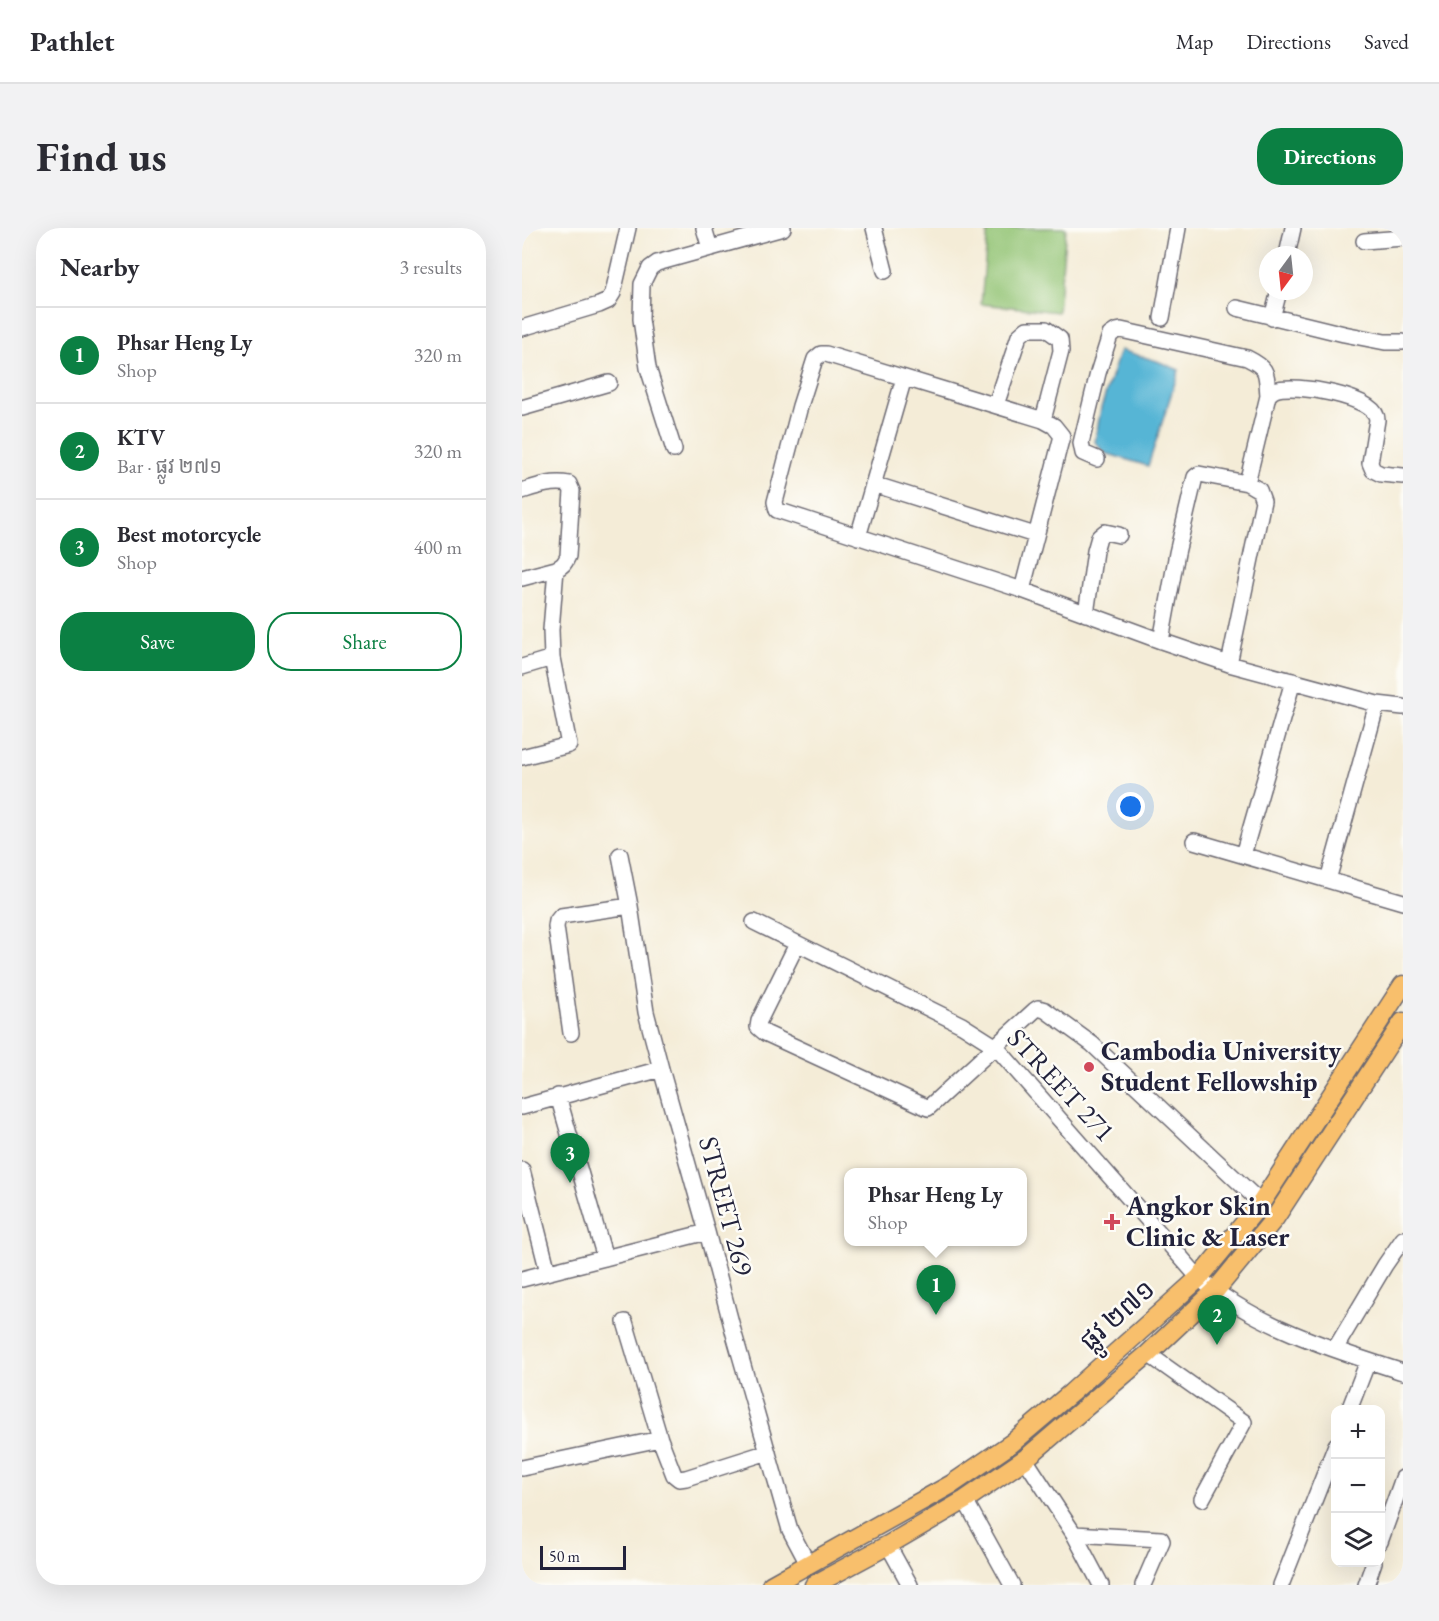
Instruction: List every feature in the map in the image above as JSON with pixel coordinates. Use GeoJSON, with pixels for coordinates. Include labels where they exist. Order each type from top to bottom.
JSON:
{"type":"FeatureCollection","features":[{"type":"Feature","properties":{"kind":"main road","name":"ផ្លូវ ២៧១"},"geometry":{"type":"LineString","coordinates":[[771,1585],[952,1484],[1012,1443],[1199,1278],[1261,1203],[1400,997]]}},
{"type":"Feature","properties":{"kind":"main road","name":"ផ្លូវ ២៧១"},"geometry":{"type":"LineString","coordinates":[[814,1585],[965,1500],[1025,1459],[1148,1354],[1215,1292],[1275,1218],[1403,1022]]}},
{"type":"Feature","properties":{"kind":"street"},"geometry":{"type":"LineString","coordinates":[[522,328],[608,301],[617,280],[628,228]]}},
{"type":"Feature","properties":{"kind":"street"},"geometry":{"type":"LineString","coordinates":[[704,228],[710,248]]}},
{"type":"Feature","properties":{"kind":"street"},"geometry":{"type":"LineString","coordinates":[[674,450],[648,368],[641,319],[642,284],[650,268],[657,263],[783,228]]}},
{"type":"Feature","properties":{"kind":"street"},"geometry":{"type":"LineString","coordinates":[[874,228],[885,271]]}},
{"type":"Feature","properties":{"kind":"street"},"geometry":{"type":"LineString","coordinates":[[1162,318],[1178,228]]}},
{"type":"Feature","properties":{"kind":"street"},"geometry":{"type":"LineString","coordinates":[[1289,246],[1293,228]]}},
{"type":"Feature","properties":{"kind":"street"},"geometry":{"type":"LineString","coordinates":[[1364,241],[1403,238]]}},
{"type":"Feature","properties":{"kind":"street"},"geometry":{"type":"LineString","coordinates":[[617,280],[642,284]]}},
{"type":"Feature","properties":{"kind":"street"},"geometry":{"type":"LineString","coordinates":[[1272,318],[1277,300]]}},
{"type":"Feature","properties":{"kind":"street"},"geometry":{"type":"LineString","coordinates":[[1237,308],[1272,318],[1385,342],[1403,342]]}},
{"type":"Feature","properties":{"kind":"street"},"geometry":{"type":"LineString","coordinates":[[996,405],[1019,336],[1027,329],[1046,329],[1060,339],[1061,351],[1042,420]]}},
{"type":"Feature","properties":{"kind":"street"},"geometry":{"type":"LineString","coordinates":[[1097,459],[1083,453],[1081,444],[1110,335],[1121,330],[1247,358],[1260,365],[1266,373],[1268,396],[1247,483]]}},
{"type":"Feature","properties":{"kind":"street"},"geometry":{"type":"LineString","coordinates":[[1022,590],[1062,436],[1054,426],[996,405],[826,354],[821,354],[815,359],[774,502],[777,510],[1022,590],[1229,664],[1377,704],[1403,707]]}},
{"type":"Feature","properties":{"kind":"street"},"geometry":{"type":"LineString","coordinates":[[858,537],[904,378]]}},
{"type":"Feature","properties":{"kind":"street"},"geometry":{"type":"LineString","coordinates":[[522,408],[609,383]]}},
{"type":"Feature","properties":{"kind":"street"},"geometry":{"type":"LineString","coordinates":[[1268,396],[1274,390],[1301,388],[1335,393],[1374,411],[1377,420],[1370,463],[1373,470],[1381,474],[1403,476]]}},
{"type":"Feature","properties":{"kind":"street"},"geometry":{"type":"LineString","coordinates":[[1161,641],[1177,553],[1195,477],[1199,474],[1247,483],[1259,490],[1263,501],[1229,664]]}},
{"type":"Feature","properties":{"kind":"street"},"geometry":{"type":"LineString","coordinates":[[522,491],[552,482],[569,484],[572,490],[566,563],[556,569],[522,578]]}},
{"type":"Feature","properties":{"kind":"street"},"geometry":{"type":"LineString","coordinates":[[873,484],[1035,535]]}},
{"type":"Feature","properties":{"kind":"street"},"geometry":{"type":"LineString","coordinates":[[1086,614],[1099,537],[1105,532],[1119,535]]}},
{"type":"Feature","properties":{"kind":"street"},"geometry":{"type":"LineString","coordinates":[[522,757],[569,745],[552,658],[556,569]]}},
{"type":"Feature","properties":{"kind":"street"},"geometry":{"type":"LineString","coordinates":[[522,668],[552,658]]}},
{"type":"Feature","properties":{"kind":"street"},"geometry":{"type":"LineString","coordinates":[[1243,855],[1293,681]]}},
{"type":"Feature","properties":{"kind":"street"},"geometry":{"type":"LineString","coordinates":[[1328,880],[1377,704]]}},
{"type":"Feature","properties":{"kind":"street"},"geometry":{"type":"LineString","coordinates":[[1194,841],[1403,902]]}},
{"type":"Feature","properties":{"kind":"street","name":"STREET 269"},"geometry":{"type":"LineString","coordinates":[[620,855],[646,1012],[661,1069],[790,1530],[808,1564]]}},
{"type":"Feature","properties":{"kind":"street"},"geometry":{"type":"LineString","coordinates":[[571,1034],[557,921],[561,916],[630,906]]}},
{"type":"Feature","properties":{"kind":"street","name":"STREET 271"},"geometry":{"type":"LineString","coordinates":[[754,922],[962,1025],[995,1046],[1199,1278],[1229,1302],[1283,1328],[1335,1349],[1403,1372]]}},
{"type":"Feature","properties":{"kind":"street"},"geometry":{"type":"LineString","coordinates":[[797,944],[759,1021],[758,1027],[765,1033],[928,1108],[1035,1010],[1038,1008],[1045,1010],[1092,1044],[1261,1203]]}},
{"type":"Feature","properties":{"kind":"street"},"geometry":{"type":"LineString","coordinates":[[522,1107],[661,1069]]}},
{"type":"Feature","properties":{"kind":"street"},"geometry":{"type":"LineString","coordinates":[[558,1096],[604,1258]]}},
{"type":"Feature","properties":{"kind":"street"},"geometry":{"type":"LineString","coordinates":[[522,1170],[548,1272]]}},
{"type":"Feature","properties":{"kind":"street"},"geometry":{"type":"LineString","coordinates":[[522,1279],[707,1232]]}},
{"type":"Feature","properties":{"kind":"street"},"geometry":{"type":"LineString","coordinates":[[1335,1349],[1403,1239]]}},
{"type":"Feature","properties":{"kind":"street"},"geometry":{"type":"LineString","coordinates":[[625,1322],[660,1439],[674,1475],[679,1479],[768,1452]]}},
{"type":"Feature","properties":{"kind":"street"},"geometry":{"type":"LineString","coordinates":[[1148,1354],[1244,1422],[1202,1499]]}},
{"type":"Feature","properties":{"kind":"street"},"geometry":{"type":"LineString","coordinates":[[1351,1405],[1368,1361]]}},
{"type":"Feature","properties":{"kind":"street"},"geometry":{"type":"LineString","coordinates":[[522,1468],[660,1439]]}},
{"type":"Feature","properties":{"kind":"street"},"geometry":{"type":"LineString","coordinates":[[1281,1585],[1331,1454]]}},
{"type":"Feature","properties":{"kind":"street"},"geometry":{"type":"LineString","coordinates":[[1025,1459],[1074,1534],[1101,1585]]}},
{"type":"Feature","properties":{"kind":"street"},"geometry":{"type":"LineString","coordinates":[[1385,1528],[1403,1478]]}},
{"type":"Feature","properties":{"kind":"street"},"geometry":{"type":"LineString","coordinates":[[965,1500],[1012,1585]]}},
{"type":"Feature","properties":{"kind":"street"},"geometry":{"type":"LineString","coordinates":[[1074,1534],[1161,1539],[1143,1585]]}},
{"type":"Feature","properties":{"kind":"street"},"geometry":{"type":"LineString","coordinates":[[888,1545],[910,1585]]}},
{"type":"Feature","properties":{"kind":"street"},"geometry":{"type":"LineString","coordinates":[[1366,1585],[1373,1567]]}},
{"type":"Feature","properties":{"kind":"green space"},"geometry":{"type":"Polygon","coordinates":[[[988,228],[1066,228],[1058,312],[981,304],[988,228]]]}},
{"type":"Feature","properties":{"kind":"water"},"geometry":{"type":"Polygon","coordinates":[[[1120,350],[1179,370],[1148,466],[1105,453],[1095,442],[1101,408],[1120,350]]]}},
{"type":"Feature","properties":{"kind":"place","name":"Cambodia University Student Fellowship"},"geometry":{"type":"Point","coordinates":[1089,1067]}},
{"type":"Feature","properties":{"kind":"place","name":"Best motorcycle"},"geometry":{"type":"Point","coordinates":[570,1183]}},
{"type":"Feature","properties":{"kind":"place","name":"Angkor Skin Clinic & Laser"},"geometry":{"type":"Point","coordinates":[1112,1222]}},
{"type":"Feature","properties":{"kind":"place","name":"Phsar Heng Ly"},"geometry":{"type":"Point","coordinates":[936,1315]}},
{"type":"Feature","properties":{"kind":"place","name":"KTV"},"geometry":{"type":"Point","coordinates":[1217,1345]}}]}
